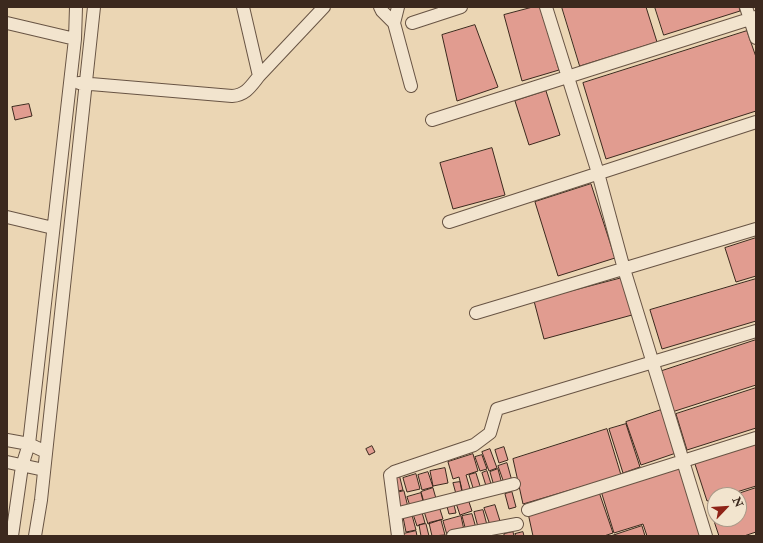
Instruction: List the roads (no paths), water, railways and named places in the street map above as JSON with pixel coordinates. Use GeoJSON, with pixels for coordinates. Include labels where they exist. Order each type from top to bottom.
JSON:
{"type":"FeatureCollection","features":[{"type":"Feature","properties":{"kind":"street"},"geometry":{"type":"LineString","coordinates":[[12,536],[22,466],[29,444],[75,38],[76,7]]}},
{"type":"Feature","properties":{"kind":"street"},"geometry":{"type":"LineString","coordinates":[[35,536],[44,470],[94,7]]}},
{"type":"Feature","properties":{"kind":"street"},"geometry":{"type":"LineString","coordinates":[[243,7],[259,76]]}},
{"type":"Feature","properties":{"kind":"street"},"geometry":{"type":"LineString","coordinates":[[70,81],[86,84],[232,96],[238,95],[247,91],[259,76],[324,7]]}},
{"type":"Feature","properties":{"kind":"street"},"geometry":{"type":"LineString","coordinates":[[380,7],[394,24],[412,86]]}},
{"type":"Feature","properties":{"kind":"street"},"geometry":{"type":"LineString","coordinates":[[394,24],[398,7]]}},
{"type":"Feature","properties":{"kind":"street"},"geometry":{"type":"LineString","coordinates":[[412,23],[461,7]]}},
{"type":"Feature","properties":{"kind":"street"},"geometry":{"type":"LineString","coordinates":[[546,7],[598,173],[624,269],[706,536]]}},
{"type":"Feature","properties":{"kind":"street"},"geometry":{"type":"LineString","coordinates":[[746,7],[753,18],[756,38]]}},
{"type":"Feature","properties":{"kind":"street"},"geometry":{"type":"LineString","coordinates":[[432,120],[753,18]]}},
{"type":"Feature","properties":{"kind":"street"},"geometry":{"type":"LineString","coordinates":[[7,23],[75,38]]}},
{"type":"Feature","properties":{"kind":"street"},"geometry":{"type":"LineString","coordinates":[[449,222],[756,122]]}},
{"type":"Feature","properties":{"kind":"street"},"geometry":{"type":"LineString","coordinates":[[7,217],[53,228]]}},
{"type":"Feature","properties":{"kind":"street"},"geometry":{"type":"LineString","coordinates":[[476,313],[756,229]]}},
{"type":"Feature","properties":{"kind":"street"},"geometry":{"type":"LineString","coordinates":[[398,536],[390,476],[394,472],[474,446],[490,432],[497,409],[756,330]]}},
{"type":"Feature","properties":{"kind":"street"},"geometry":{"type":"LineString","coordinates":[[528,510],[756,438]]}},
{"type":"Feature","properties":{"kind":"street"},"geometry":{"type":"LineString","coordinates":[[7,440],[29,444],[46,452]]}},
{"type":"Feature","properties":{"kind":"street"},"geometry":{"type":"LineString","coordinates":[[7,462],[44,470]]}},
{"type":"Feature","properties":{"kind":"street"},"geometry":{"type":"LineString","coordinates":[[394,514],[514,484]]}},
{"type":"Feature","properties":{"kind":"street"},"geometry":{"type":"LineString","coordinates":[[453,536],[517,524]]}}]}
